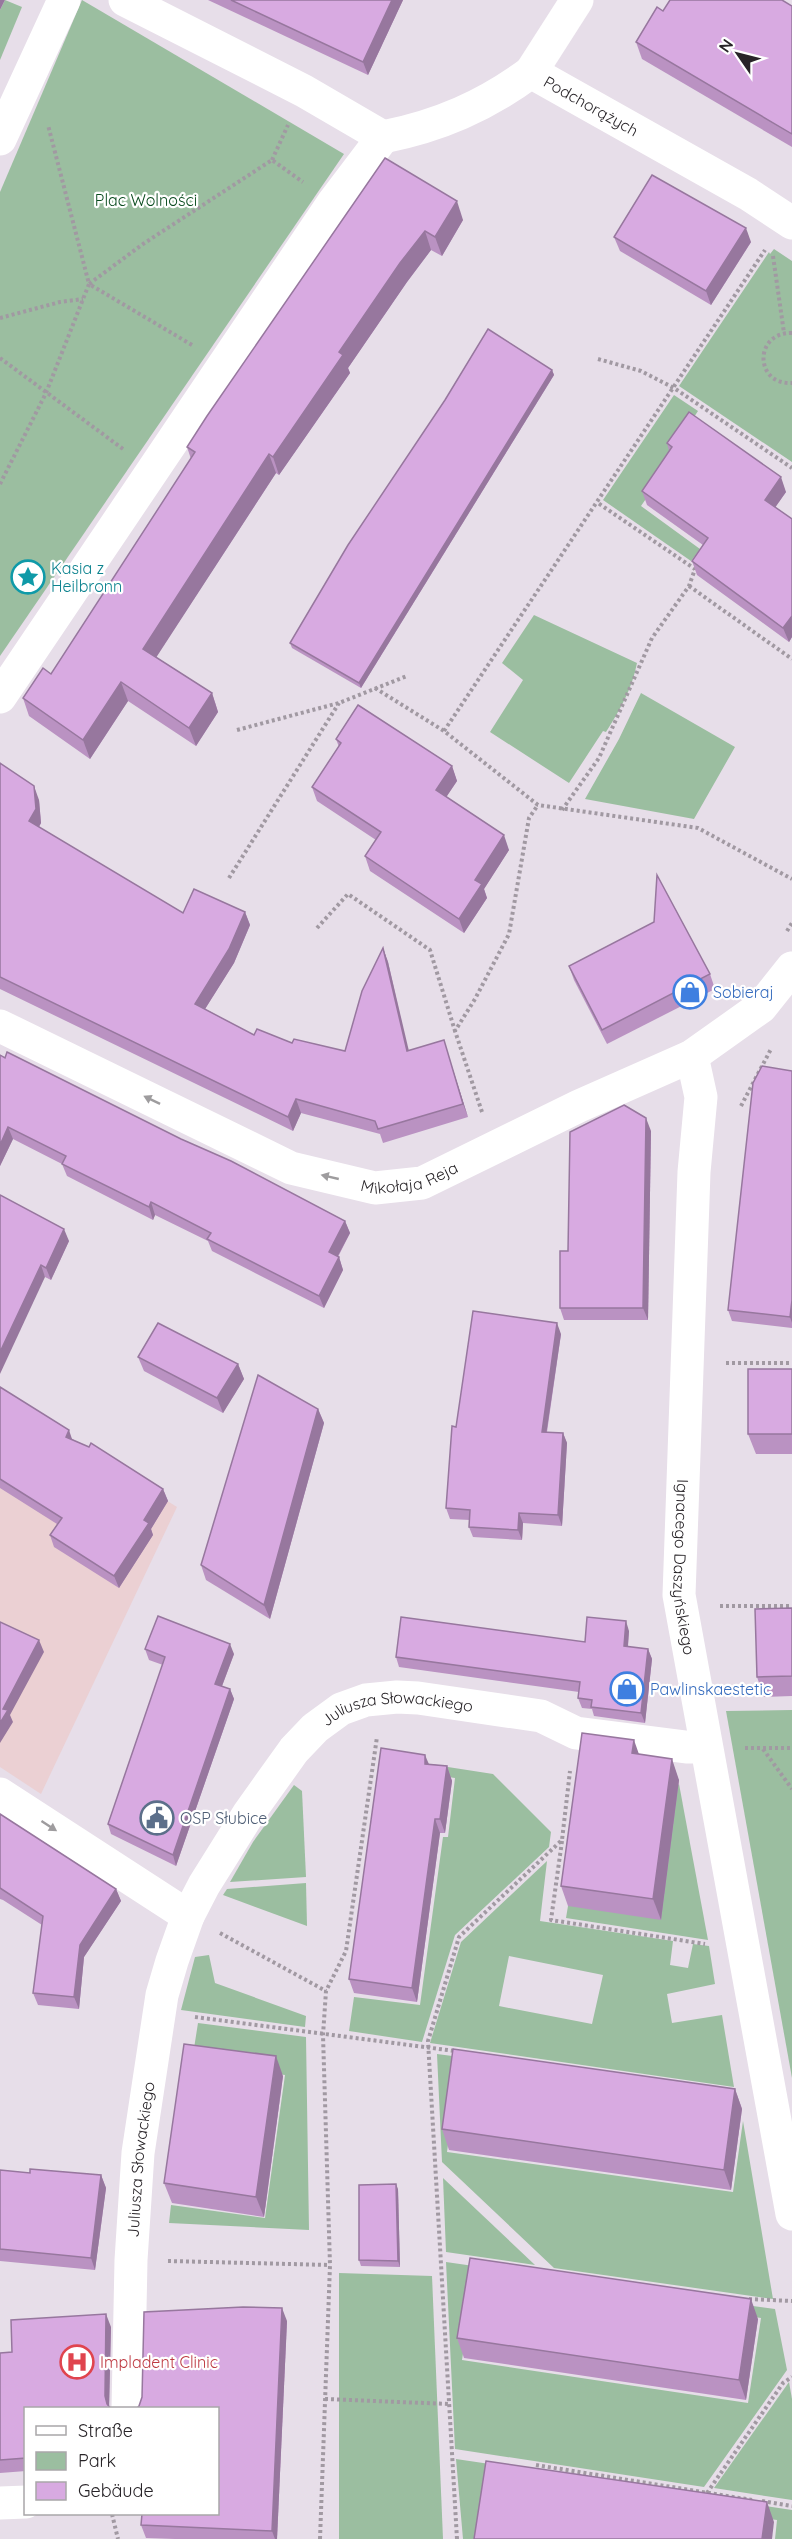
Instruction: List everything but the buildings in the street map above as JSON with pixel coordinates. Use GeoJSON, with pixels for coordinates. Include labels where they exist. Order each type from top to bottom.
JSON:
{"type":"FeatureCollection","features":[{"type":"Feature","properties":{"kind":"street"},"geometry":{"type":"LineString","coordinates":[[0,139],[64,0]]}},
{"type":"Feature","properties":{"kind":"street"},"geometry":{"type":"LineString","coordinates":[[0,697],[333,203],[383,137],[304,91],[125,0]]}},
{"type":"Feature","properties":{"kind":"street"},"geometry":{"type":"LineString","coordinates":[[531,72],[577,0]]}},
{"type":"Feature","properties":{"kind":"street","name":"Podchorążych"},"geometry":{"type":"LineString","coordinates":[[383,137],[422,129],[455,115],[498,96],[531,72],[748,194],[781,232]]}},
{"type":"Feature","properties":{"kind":"street","name":"Mikołaja Reja"},"geometry":{"type":"LineString","coordinates":[[0,1026],[291,1168],[375,1188],[408,1185],[422,1183],[579,1106],[692,1056],[761,1007],[787,954]]}},
{"type":"Feature","properties":{"kind":"street","name":"Ignacego Daszyńskiego"},"geometry":{"type":"LineString","coordinates":[[692,1056],[701,1097],[694,1172],[679,1595],[792,2214]]}},
{"type":"Feature","properties":{"kind":"street","name":"Juliusza Słowackiego"},"geometry":{"type":"LineString","coordinates":[[128,2407],[131,2260],[138,2153],[159,2013],[172,1961],[188,1916],[218,1861],[294,1750],[315,1728],[341,1708],[357,1702],[382,1698],[418,1698],[541,1716],[574,1732],[686,1747],[706,1747]]}},
{"type":"Feature","properties":{"kind":"street"},"geometry":{"type":"LineString","coordinates":[[0,1794],[188,1916]]}},
{"type":"Feature","properties":{"kind":"street"},"geometry":{"type":"LineString","coordinates":[[0,2503],[24,2502]]}},
{"type":"Feature","properties":{"kind":"path"},"geometry":{"type":"LineString","coordinates":[[22,93],[50,127],[89,284],[225,364]]}},
{"type":"Feature","properties":{"kind":"path"},"geometry":{"type":"LineString","coordinates":[[0,484],[46,393],[89,284],[143,244],[272,160],[333,203]]}},
{"type":"Feature","properties":{"kind":"path"},"geometry":{"type":"LineString","coordinates":[[444,731],[781,232]]}},
{"type":"Feature","properties":{"kind":"path"},"geometry":{"type":"LineString","coordinates":[[772,252],[784,333]]}},
{"type":"Feature","properties":{"kind":"path"},"geometry":{"type":"LineString","coordinates":[[0,318],[60,302],[83,299]]}},
{"type":"Feature","properties":{"kind":"path"},"geometry":{"type":"LineString","coordinates":[[792,333],[784,333],[772,338],[764,353],[763,365],[768,375],[776,381],[792,383]]}},
{"type":"Feature","properties":{"kind":"path"},"geometry":{"type":"LineString","coordinates":[[0,358],[153,471]]}},
{"type":"Feature","properties":{"kind":"path"},"geometry":{"type":"LineString","coordinates":[[598,359],[641,371],[674,388],[792,468]]}},
{"type":"Feature","properties":{"kind":"path"},"geometry":{"type":"LineString","coordinates":[[562,810],[599,758],[652,638],[689,586],[695,570],[598,502]]}},
{"type":"Feature","properties":{"kind":"path"},"geometry":{"type":"LineString","coordinates":[[689,586],[792,659]]}},
{"type":"Feature","properties":{"kind":"path"},"geometry":{"type":"LineString","coordinates":[[237,730],[339,703],[407,676]]}},
{"type":"Feature","properties":{"kind":"path"},"geometry":{"type":"LineString","coordinates":[[375,688],[444,731],[538,805],[698,828],[792,879]]}},
{"type":"Feature","properties":{"kind":"path"},"geometry":{"type":"LineString","coordinates":[[229,878],[339,703]]}},
{"type":"Feature","properties":{"kind":"path"},"geometry":{"type":"LineString","coordinates":[[455,1031],[475,999],[509,934],[529,818],[538,805]]}},
{"type":"Feature","properties":{"kind":"path"},"geometry":{"type":"LineString","coordinates":[[317,928],[348,894],[430,950],[484,1117]]}},
{"type":"Feature","properties":{"kind":"path"},"geometry":{"type":"LineString","coordinates":[[787,954],[792,923]]}},
{"type":"Feature","properties":{"kind":"path"},"geometry":{"type":"LineString","coordinates":[[739,1109],[776,1040]]}},
{"type":"Feature","properties":{"kind":"path"},"geometry":{"type":"LineString","coordinates":[[716,1364],[792,1363]]}},
{"type":"Feature","properties":{"kind":"path"},"geometry":{"type":"LineString","coordinates":[[715,1606],[792,1605]]}},
{"type":"Feature","properties":{"kind":"path"},"geometry":{"type":"LineString","coordinates":[[320,2539],[330,2265],[323,2035],[326,1991],[346,1951],[382,1698]]}},
{"type":"Feature","properties":{"kind":"path"},"geometry":{"type":"LineString","coordinates":[[574,1732],[552,1920],[706,1944],[715,1943]]}},
{"type":"Feature","properties":{"kind":"path"},"geometry":{"type":"LineString","coordinates":[[763,1749],[792,1789]]}},
{"type":"Feature","properties":{"kind":"path"},"geometry":{"type":"LineString","coordinates":[[457,2539],[428,2041],[459,1937],[562,1840]]}},
{"type":"Feature","properties":{"kind":"path"},"geometry":{"type":"LineString","coordinates":[[188,1916],[326,1991]]}},
{"type":"Feature","properties":{"kind":"path"},"geometry":{"type":"LineString","coordinates":[[159,2013],[465,2052]]}},
{"type":"Feature","properties":{"kind":"path"},"geometry":{"type":"LineString","coordinates":[[131,2260],[330,2265]]}},
{"type":"Feature","properties":{"kind":"path"},"geometry":{"type":"LineString","coordinates":[[742,2298],[792,2301]]}},
{"type":"Feature","properties":{"kind":"path"},"geometry":{"type":"LineString","coordinates":[[707,2493],[783,2384],[792,2377]]}},
{"type":"Feature","properties":{"kind":"path"},"geometry":{"type":"LineString","coordinates":[[325,2399],[449,2403]]}},
{"type":"Feature","properties":{"kind":"path"},"geometry":{"type":"LineString","coordinates":[[536,2465],[792,2506]]}},
{"type":"Feature","properties":{"kind":"path"},"geometry":{"type":"LineString","coordinates":[[112,2515],[118,2539]]}},
{"type":"Feature","properties":{"kind":"shaded area"},"geometry":{"type":"Polygon","coordinates":[[[0,1396],[177,1507],[41,1794],[0,1767],[0,1396]]]}},
{"type":"Feature","properties":{"kind":"green space"},"geometry":{"type":"Polygon","coordinates":[[[5,0],[22,7],[0,60],[0,10],[5,0]]]}},
{"type":"Feature","properties":{"kind":"green space","name":"Plac Wolności"},"geometry":{"type":"Polygon","coordinates":[[[82,0],[344,154],[0,656],[0,192],[82,0]]]}},
{"type":"Feature","properties":{"kind":"green space"},"geometry":{"type":"Polygon","coordinates":[[[774,249],[792,261],[792,462],[679,386],[769,252],[770,254],[774,249]]]}},
{"type":"Feature","properties":{"kind":"green space"},"geometry":{"type":"Polygon","coordinates":[[[674,395],[698,411],[667,458],[671,462],[641,506],[700,549],[691,561],[603,500],[674,395]]]}},
{"type":"Feature","properties":{"kind":"green space"},"geometry":{"type":"Polygon","coordinates":[[[534,615],[637,663],[629,690],[616,716],[606,732],[603,731],[569,783],[490,732],[523,680],[502,663],[534,615]]]}},
{"type":"Feature","properties":{"kind":"green space"},"geometry":{"type":"Polygon","coordinates":[[[641,693],[735,747],[694,819],[585,799],[619,739],[641,693]]]}},
{"type":"Feature","properties":{"kind":"green space"},"geometry":{"type":"Polygon","coordinates":[[[792,1710],[792,2078],[726,1711],[792,1710]]]}},
{"type":"Feature","properties":{"kind":"green space"},"geometry":{"type":"Polygon","coordinates":[[[435,1765],[493,1774],[551,1832],[549,1847],[455,1935],[422,2042],[349,2031],[354,1997],[420,2005],[443,1837],[448,1837],[455,1778],[434,1775],[435,1765]]]}},
{"type":"Feature","properties":{"kind":"green space"},"geometry":{"type":"Polygon","coordinates":[[[679,1784],[708,1940],[566,1918],[568,1906],[679,1784]]]}},
{"type":"Feature","properties":{"kind":"green space"},"geometry":{"type":"Polygon","coordinates":[[[294,1785],[302,1791],[306,1877],[230,1882],[253,1842],[294,1785]]]}},
{"type":"Feature","properties":{"kind":"green space"},"geometry":{"type":"Polygon","coordinates":[[[547,1861],[540,1921],[673,1941],[670,1965],[688,1968],[693,1944],[709,1946],[715,1984],[667,1994],[672,2023],[722,2015],[734,2087],[430,2043],[461,1942],[547,1861]],[[509,1956],[499,2006],[592,2024],[603,1975],[509,1956]]]}},
{"type":"Feature","properties":{"kind":"green space"},"geometry":{"type":"Polygon","coordinates":[[[306,1883],[307,1926],[223,1895],[227,1889],[306,1883]]]}},
{"type":"Feature","properties":{"kind":"green space"},"geometry":{"type":"Polygon","coordinates":[[[209,1955],[215,1983],[306,2016],[305,2027],[181,2010],[195,1957],[209,1955]]]}},
{"type":"Feature","properties":{"kind":"green space"},"geometry":{"type":"Polygon","coordinates":[[[198,2023],[306,2037],[309,2230],[169,2223],[171,2205],[265,2218],[285,2075],[192,2061],[198,2023]]]}},
{"type":"Feature","properties":{"kind":"green space"},"geometry":{"type":"Polygon","coordinates":[[[437,2054],[460,2057],[447,2152],[733,2192],[743,2121],[773,2299],[554,2268],[442,2162],[437,2054]]]}},
{"type":"Feature","properties":{"kind":"green space"},"geometry":{"type":"Polygon","coordinates":[[[443,2178],[535,2265],[446,2252],[443,2178]]]}},
{"type":"Feature","properties":{"kind":"green space"},"geometry":{"type":"Polygon","coordinates":[[[446,2262],[537,2275],[475,2276],[462,2360],[748,2403],[761,2318],[691,2307],[693,2298],[775,2309],[787,2370],[704,2487],[455,2449],[446,2262]]]}},
{"type":"Feature","properties":{"kind":"green space"},"geometry":{"type":"Polygon","coordinates":[[[339,2273],[432,2276],[443,2539],[339,2539],[339,2273]]]}},
{"type":"Feature","properties":{"kind":"green space"},"geometry":{"type":"Polygon","coordinates":[[[789,2382],[792,2399],[792,2500],[714,2488],[789,2382]]]}},
{"type":"Feature","properties":{"kind":"green space"},"geometry":{"type":"Polygon","coordinates":[[[456,2459],[556,2474],[482,2539],[463,2539],[456,2459]]]}},
{"type":"Feature","properties":{"kind":"green space"},"geometry":{"type":"Polygon","coordinates":[[[714,2498],[792,2510],[792,2539],[775,2539],[777,2520],[712,2511],[714,2498]]]}},
{"type":"Feature","properties":{"kind":"place","name":"Kasia z Heilbronn"},"geometry":{"type":"Point","coordinates":[28,577]}},
{"type":"Feature","properties":{"kind":"place","name":"Sobieraj"},"geometry":{"type":"Point","coordinates":[690,992]}},
{"type":"Feature","properties":{"kind":"place","name":"Pawlinskaestetic"},"geometry":{"type":"Point","coordinates":[627,1689]}},
{"type":"Feature","properties":{"kind":"place","name":"OSP Słubice"},"geometry":{"type":"Point","coordinates":[157,1818]}},
{"type":"Feature","properties":{"kind":"place","name":"Impladent Clinic"},"geometry":{"type":"Point","coordinates":[77,2362]}}]}
